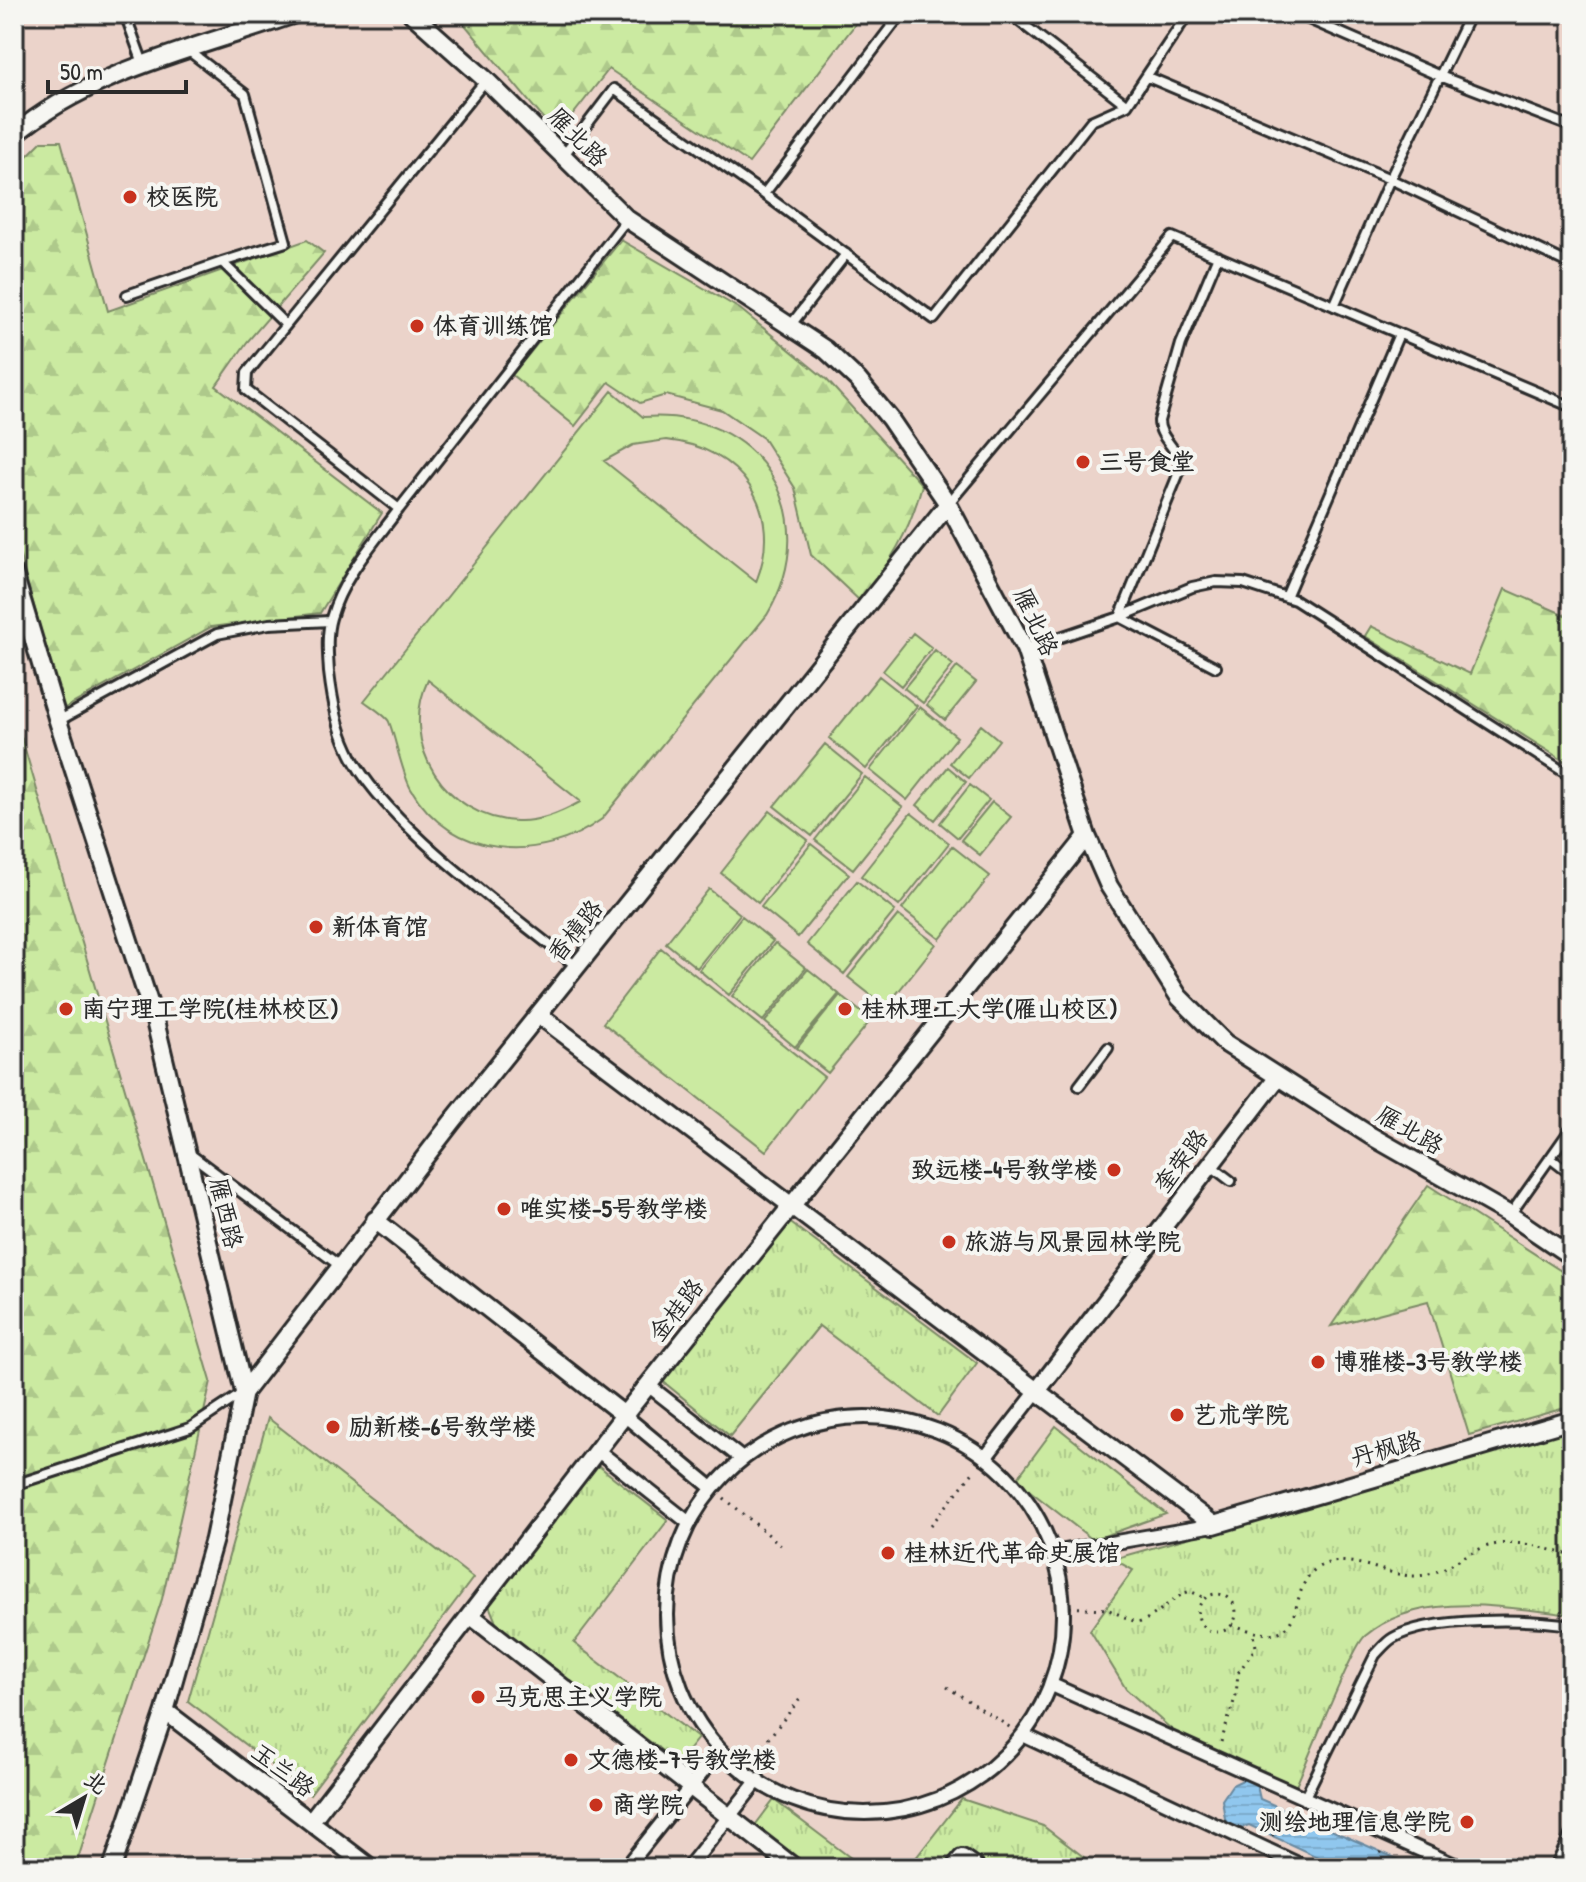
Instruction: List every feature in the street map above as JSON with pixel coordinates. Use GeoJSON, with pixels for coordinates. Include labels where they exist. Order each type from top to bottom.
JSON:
{"type":"FeatureCollection","features":[{"type":"Feature","properties":{"kind":"street"},"geometry":{"type":"LineString","coordinates":[[14,134],[64,100],[144,66],[295,14]]}},
{"type":"Feature","properties":{"kind":"street","name":"雁北路"},"geometry":{"type":"LineString","coordinates":[[412,14],[486,80],[627,219],[826,350],[858,380],[922,463],[948,504],[1025,649],[1087,836],[1109,886],[1179,997],[1225,1043],[1510,1215],[1572,1257]]}},
{"type":"Feature","properties":{"kind":"street","name":"香樟路"},"geometry":{"type":"LineString","coordinates":[[244,1392],[375,1220],[948,504]]}},
{"type":"Feature","properties":{"kind":"street","name":"雁西路"},"geometry":{"type":"LineString","coordinates":[[14,574],[155,1021],[244,1392],[214,1539],[165,1711],[112,1868]]}},
{"type":"Feature","properties":{"kind":"street","name":"金桂路"},"geometry":{"type":"LineString","coordinates":[[311,1821],[624,1415],[1087,836]]}},
{"type":"Feature","properties":{"kind":"street"},"geometry":{"type":"LineString","coordinates":[[539,1015],[1214,1525]]}},
{"type":"Feature","properties":{"kind":"street","name":"奎荣路"},"geometry":{"type":"LineString","coordinates":[[1037,1391],[1278,1077]]}},
{"type":"Feature","properties":{"kind":"street"},"geometry":{"type":"LineString","coordinates":[[375,1220],[712,1488]]}},
{"type":"Feature","properties":{"kind":"street"},"geometry":{"type":"LineString","coordinates":[[648,1385],[741,1458]]}},
{"type":"Feature","properties":{"kind":"street"},"geometry":{"type":"LineString","coordinates":[[985,1458],[1037,1391]]}},
{"type":"Feature","properties":{"kind":"street"},"geometry":{"type":"LineString","coordinates":[[863,1417],[927,1428],[985,1458],[1029,1505],[1053,1553],[1062,1607],[1063,1628],[1052,1685],[1023,1735],[997,1765],[963,1788],[901,1810],[835,1813],[805,1806],[743,1770],[720,1750],[684,1694],[668,1631],[668,1596],[673,1566],[688,1522],[712,1488],[741,1458],[799,1428],[830,1420],[863,1417]]}},
{"type":"Feature","properties":{"kind":"street","name":"丹枫路"},"geometry":{"type":"LineString","coordinates":[[1214,1525],[1572,1420]]}},
{"type":"Feature","properties":{"kind":"street"},"geometry":{"type":"LineString","coordinates":[[597,1450],[688,1522]]}},
{"type":"Feature","properties":{"kind":"street"},"geometry":{"type":"LineString","coordinates":[[1053,1553],[1214,1525]]}},
{"type":"Feature","properties":{"kind":"street"},"geometry":{"type":"LineString","coordinates":[[470,1615],[795,1868]]}},
{"type":"Feature","properties":{"kind":"street"},"geometry":{"type":"LineString","coordinates":[[1052,1685],[1461,1868]]}},
{"type":"Feature","properties":{"kind":"street","name":"玉兰路"},"geometry":{"type":"LineString","coordinates":[[165,1711],[371,1868]]}},
{"type":"Feature","properties":{"kind":"street"},"geometry":{"type":"LineString","coordinates":[[1023,1735],[1306,1868]]}},
{"type":"Feature","properties":{"kind":"street"},"geometry":{"type":"LineString","coordinates":[[626,1868],[720,1750]]}},
{"type":"Feature","properties":{"kind":"street"},"geometry":{"type":"LineString","coordinates":[[688,1868],[758,1780]]}},
{"type":"Feature","properties":{"kind":"street"},"geometry":{"type":"LineString","coordinates":[[954,1868],[962,1858],[976,1868]]}},
{"type":"Feature","properties":{"kind":"lane"},"geometry":{"type":"LineString","coordinates":[[125,14],[144,66]]}},
{"type":"Feature","properties":{"kind":"lane"},"geometry":{"type":"LineString","coordinates":[[764,194],[901,14]]}},
{"type":"Feature","properties":{"kind":"lane"},"geometry":{"type":"LineString","coordinates":[[1010,14],[1127,105]]}},
{"type":"Feature","properties":{"kind":"lane"},"geometry":{"type":"LineString","coordinates":[[1297,14],[1440,76],[1572,127]]}},
{"type":"Feature","properties":{"kind":"lane"},"geometry":{"type":"LineString","coordinates":[[1334,306],[1390,179],[1470,14]]}},
{"type":"Feature","properties":{"kind":"lane"},"geometry":{"type":"LineString","coordinates":[[563,156],[614,89],[934,319],[1091,121],[1127,105],[1148,77],[1184,15]]}},
{"type":"Feature","properties":{"kind":"lane"},"geometry":{"type":"LineString","coordinates":[[127,295],[286,242],[245,94],[189,51]]}},
{"type":"Feature","properties":{"kind":"lane"},"geometry":{"type":"LineString","coordinates":[[1148,77],[1390,179],[1572,265]]}},
{"type":"Feature","properties":{"kind":"lane"},"geometry":{"type":"LineString","coordinates":[[399,509],[246,390],[247,373],[486,80]]}},
{"type":"Feature","properties":{"kind":"lane"},"geometry":{"type":"LineString","coordinates":[[577,967],[430,847],[378,795],[348,751],[331,690],[327,649],[330,621],[346,581],[627,219]]}},
{"type":"Feature","properties":{"kind":"lane"},"geometry":{"type":"LineString","coordinates":[[948,504],[1172,237],[1572,407]]}},
{"type":"Feature","properties":{"kind":"lane"},"geometry":{"type":"LineString","coordinates":[[790,326],[846,254]]}},
{"type":"Feature","properties":{"kind":"lane"},"geometry":{"type":"LineString","coordinates":[[1120,617],[1180,470],[1180,460],[1160,431],[1159,421],[1181,344],[1218,256]]}},
{"type":"Feature","properties":{"kind":"lane"},"geometry":{"type":"LineString","coordinates":[[222,262],[286,325]]}},
{"type":"Feature","properties":{"kind":"lane"},"geometry":{"type":"LineString","coordinates":[[1286,597],[1399,334]]}},
{"type":"Feature","properties":{"kind":"lane"},"geometry":{"type":"LineString","coordinates":[[1025,649],[1120,617],[1192,587],[1216,582],[1243,583],[1286,597],[1572,777]]}},
{"type":"Feature","properties":{"kind":"lane"},"geometry":{"type":"LineString","coordinates":[[1120,617],[1216,667]]}},
{"type":"Feature","properties":{"kind":"lane"},"geometry":{"type":"LineString","coordinates":[[58,721],[217,634],[269,624],[330,621]]}},
{"type":"Feature","properties":{"kind":"lane"},"geometry":{"type":"LineString","coordinates":[[1079,1086],[1108,1048]]}},
{"type":"Feature","properties":{"kind":"lane"},"geometry":{"type":"LineString","coordinates":[[1510,1215],[1572,1127]]}},
{"type":"Feature","properties":{"kind":"lane"},"geometry":{"type":"LineString","coordinates":[[186,1151],[340,1266]]}},
{"type":"Feature","properties":{"kind":"lane"},"geometry":{"type":"LineString","coordinates":[[1550,1158],[1572,1175]]}},
{"type":"Feature","properties":{"kind":"lane"},"geometry":{"type":"LineString","coordinates":[[1209,1164],[1231,1181]]}},
{"type":"Feature","properties":{"kind":"lane"},"geometry":{"type":"LineString","coordinates":[[14,1485],[190,1428],[244,1392]]}},
{"type":"Feature","properties":{"kind":"lane"},"geometry":{"type":"LineString","coordinates":[[1299,1795],[1375,1655],[1393,1637],[1442,1624],[1546,1622],[1572,1625]]}},
{"type":"Feature","properties":{"kind":"lane"},"geometry":{"type":"LineString","coordinates":[[1555,1868],[1570,1843],[1572,1831]]}},
{"type":"Feature","properties":{"kind":"path"},"geometry":{"type":"LineString","coordinates":[[931,1525],[985,1458]]}},
{"type":"Feature","properties":{"kind":"path"},"geometry":{"type":"LineString","coordinates":[[712,1488],[781,1545]]}},
{"type":"Feature","properties":{"kind":"path"},"geometry":{"type":"LineString","coordinates":[[1232,1624],[1254,1634],[1279,1631],[1293,1620],[1309,1575],[1325,1563],[1354,1563],[1385,1573],[1415,1576],[1438,1573],[1481,1549],[1514,1542],[1572,1556]]}},
{"type":"Feature","properties":{"kind":"path"},"geometry":{"type":"LineString","coordinates":[[1062,1607],[1107,1609],[1138,1623],[1157,1616],[1171,1598],[1190,1591],[1205,1598],[1217,1594],[1229,1598],[1235,1609],[1232,1624],[1219,1632],[1202,1625],[1198,1614],[1205,1598]]}},
{"type":"Feature","properties":{"kind":"path"},"geometry":{"type":"LineString","coordinates":[[1215,1759],[1236,1695],[1238,1673],[1256,1647],[1254,1634]]}},
{"type":"Feature","properties":{"kind":"path"},"geometry":{"type":"LineString","coordinates":[[947,1687],[1023,1735]]}},
{"type":"Feature","properties":{"kind":"path"},"geometry":{"type":"LineString","coordinates":[[743,1770],[800,1699]]}},
{"type":"Feature","properties":{"kind":"path"},"geometry":{"type":"LineString","coordinates":[[1266,1850],[1299,1795]]}},
{"type":"Feature","properties":{"kind":"path"},"geometry":{"type":"LineString","coordinates":[[1374,1868],[1388,1835]]}},
{"type":"Feature","properties":{"kind":"shaded area","name":"桂林理工大学(雁山校区)"},"geometry":{"type":"Polygon","coordinates":[[[14,14],[1572,14],[1572,1868],[14,1868],[14,14]]]}},
{"type":"Feature","properties":{"kind":"green space"},"geometry":{"type":"Polygon","coordinates":[[[456,14],[863,14],[749,163],[609,69],[557,135],[456,14]]]}},
{"type":"Feature","properties":{"kind":"green space"},"geometry":{"type":"Polygon","coordinates":[[[42,141],[61,141],[108,311],[307,240],[324,253],[247,342],[216,386],[382,513],[320,613],[211,627],[63,709],[14,535],[14,169],[42,141]]]}},
{"type":"Feature","properties":{"kind":"green space"},"geometry":{"type":"Polygon","coordinates":[[[621,240],[740,309],[827,380],[922,485],[898,546],[860,601],[811,555],[795,488],[763,438],[722,410],[666,395],[640,403],[609,382],[575,426],[512,375],[621,240]]]}},
{"type":"Feature","properties":{"kind":"green space"},"geometry":{"type":"Polygon","coordinates":[[[612,391],[643,417],[684,419],[720,430],[749,449],[771,475],[785,506],[789,540],[784,577],[767,615],[602,819],[578,834],[525,848],[499,847],[473,841],[449,830],[428,812],[411,789],[388,720],[364,701],[612,391]],[[666,440],[633,445],[604,461],[756,582],[764,556],[765,530],[760,507],[750,487],[735,469],[716,455],[693,445],[666,440]],[[428,680],[420,704],[419,729],[424,752],[434,773],[449,792],[468,807],[491,817],[516,821],[549,816],[580,802],[580,801],[428,680]]]}},
{"type":"Feature","properties":{"kind":"green space"},"geometry":{"type":"Polygon","coordinates":[[[1505,589],[1572,618],[1572,766],[1365,636],[1371,626],[1470,674],[1505,589]]]}},
{"type":"Feature","properties":{"kind":"green space"},"geometry":{"type":"Polygon","coordinates":[[[913,633],[932,648],[901,686],[883,671],[913,633]]]}},
{"type":"Feature","properties":{"kind":"green space"},"geometry":{"type":"Polygon","coordinates":[[[935,650],[953,665],[923,703],[904,688],[935,650]]]}},
{"type":"Feature","properties":{"kind":"green space"},"geometry":{"type":"Polygon","coordinates":[[[957,667],[976,682],[945,720],[927,705],[957,667]]]}},
{"type":"Feature","properties":{"kind":"green space"},"geometry":{"type":"Polygon","coordinates":[[[879,676],[917,706],[866,769],[829,738],[879,676]]]}},
{"type":"Feature","properties":{"kind":"green space"},"geometry":{"type":"Polygon","coordinates":[[[920,707],[957,737],[907,800],[870,770],[920,707]]]}},
{"type":"Feature","properties":{"kind":"green space","name":"南宁理工学院(桂林校区)"},"geometry":{"type":"Polygon","coordinates":[[[14,712],[211,1381],[162,1599],[75,1868],[14,1868],[14,712]]]}},
{"type":"Feature","properties":{"kind":"green space"},"geometry":{"type":"Polygon","coordinates":[[[981,725],[999,740],[969,778],[950,763],[981,725]]]}},
{"type":"Feature","properties":{"kind":"green space"},"geometry":{"type":"Polygon","coordinates":[[[825,744],[862,774],[812,836],[774,806],[825,744]]]}},
{"type":"Feature","properties":{"kind":"green space"},"geometry":{"type":"Polygon","coordinates":[[[948,767],[966,782],[935,820],[917,805],[948,767]]]}},
{"type":"Feature","properties":{"kind":"green space"},"geometry":{"type":"Polygon","coordinates":[[[865,777],[903,807],[853,869],[815,840],[865,777]]]}},
{"type":"Feature","properties":{"kind":"green space"},"geometry":{"type":"Polygon","coordinates":[[[970,785],[989,800],[958,838],[940,823],[970,785]]]}},
{"type":"Feature","properties":{"kind":"green space"},"geometry":{"type":"Polygon","coordinates":[[[992,802],[1011,817],[980,855],[961,840],[992,802]]]}},
{"type":"Feature","properties":{"kind":"green space"},"geometry":{"type":"Polygon","coordinates":[[[770,811],[808,840],[758,903],[721,873],[770,811]]]}},
{"type":"Feature","properties":{"kind":"green space"},"geometry":{"type":"Polygon","coordinates":[[[911,813],[949,843],[899,906],[861,876],[911,813]]]}},
{"type":"Feature","properties":{"kind":"green space"},"geometry":{"type":"Polygon","coordinates":[[[811,844],[849,874],[798,937],[761,907],[811,844]]]}},
{"type":"Feature","properties":{"kind":"green space"},"geometry":{"type":"Polygon","coordinates":[[[952,846],[990,876],[940,939],[902,909],[952,846]]]}},
{"type":"Feature","properties":{"kind":"green space"},"geometry":{"type":"Polygon","coordinates":[[[857,881],[895,911],[844,974],[807,944],[857,881]]]}},
{"type":"Feature","properties":{"kind":"green space"},"geometry":{"type":"Polygon","coordinates":[[[709,889],[740,914],[697,968],[666,943],[709,889]]]}},
{"type":"Feature","properties":{"kind":"green space"},"geometry":{"type":"Polygon","coordinates":[[[898,915],[936,944],[886,1007],[848,977],[898,915]]]}},
{"type":"Feature","properties":{"kind":"green space"},"geometry":{"type":"Polygon","coordinates":[[[742,916],[773,941],[729,995],[699,970],[742,916]]]}},
{"type":"Feature","properties":{"kind":"green space"},"geometry":{"type":"Polygon","coordinates":[[[775,943],[806,968],[763,1021],[732,996],[775,943]]]}},
{"type":"Feature","properties":{"kind":"green space"},"geometry":{"type":"Polygon","coordinates":[[[661,948],[824,1077],[766,1151],[603,1023],[661,948]]]}},
{"type":"Feature","properties":{"kind":"green space"},"geometry":{"type":"Polygon","coordinates":[[[808,969],[839,994],[795,1047],[765,1022],[808,969]]]}},
{"type":"Feature","properties":{"kind":"green space"},"geometry":{"type":"Polygon","coordinates":[[[840,995],[871,1020],[828,1073],[797,1048],[840,995]]]}},
{"type":"Feature","properties":{"kind":"green space"},"geometry":{"type":"Polygon","coordinates":[[[1428,1185],[1572,1278],[1572,1406],[1469,1435],[1428,1301],[1331,1326],[1428,1185]]]}},
{"type":"Feature","properties":{"kind":"green space"},"geometry":{"type":"Polygon","coordinates":[[[788,1221],[977,1363],[938,1416],[819,1326],[730,1436],[660,1379],[788,1221]]]}},
{"type":"Feature","properties":{"kind":"green space"},"geometry":{"type":"Polygon","coordinates":[[[268,1418],[473,1578],[310,1794],[188,1701],[268,1418]]]}},
{"type":"Feature","properties":{"kind":"green space"},"geometry":{"type":"Polygon","coordinates":[[[1056,1426],[1166,1514],[1093,1540],[1016,1480],[1056,1426]]]}},
{"type":"Feature","properties":{"kind":"green space"},"geometry":{"type":"Polygon","coordinates":[[[1572,1429],[1572,1615],[1465,1605],[1411,1612],[1387,1621],[1365,1636],[1359,1645],[1296,1786],[1179,1736],[1126,1689],[1090,1630],[1133,1570],[1113,1559],[1572,1429]]]}},
{"type":"Feature","properties":{"kind":"green space"},"geometry":{"type":"Polygon","coordinates":[[[595,1463],[668,1520],[574,1643],[698,1738],[678,1763],[497,1625],[488,1603],[595,1463]]]}},
{"type":"Feature","properties":{"kind":"green space"},"geometry":{"type":"Polygon","coordinates":[[[962,1799],[1043,1826],[1098,1868],[987,1868],[962,1851],[947,1868],[908,1868],[962,1799]]]}},
{"type":"Feature","properties":{"kind":"green space"},"geometry":{"type":"Polygon","coordinates":[[[774,1800],[864,1868],[807,1868],[753,1828],[774,1800]]]}},
{"type":"Feature","properties":{"kind":"water"},"geometry":{"type":"Polygon","coordinates":[[[1247,1778],[1257,1786],[1260,1799],[1418,1868],[1341,1868],[1249,1825],[1236,1830],[1226,1825],[1222,1800],[1232,1785],[1247,1778]]]}},
{"type":"Feature","properties":{"kind":"place","name":"校医院"},"geometry":{"type":"Point","coordinates":[130,197]}},
{"type":"Feature","properties":{"kind":"place","name":"体育训练馆"},"geometry":{"type":"Point","coordinates":[417,326]}},
{"type":"Feature","properties":{"kind":"place","name":"三号食堂"},"geometry":{"type":"Point","coordinates":[1083,462]}},
{"type":"Feature","properties":{"kind":"place","name":"新体育馆"},"geometry":{"type":"Point","coordinates":[316,927]}},
{"type":"Feature","properties":{"kind":"place","name":"南宁理工学院(桂林校区)"},"geometry":{"type":"Point","coordinates":[66,1009]}},
{"type":"Feature","properties":{"kind":"place","name":"桂林理工大学(雁山校区)"},"geometry":{"type":"Point","coordinates":[845,1009]}},
{"type":"Feature","properties":{"kind":"place","name":"致远楼-4号教学楼"},"geometry":{"type":"Point","coordinates":[1114,1170]}},
{"type":"Feature","properties":{"kind":"place","name":"唯实楼-5号教学楼"},"geometry":{"type":"Point","coordinates":[504,1209]}},
{"type":"Feature","properties":{"kind":"place","name":"旅游与风景园林学院"},"geometry":{"type":"Point","coordinates":[949,1242]}},
{"type":"Feature","properties":{"kind":"place","name":"博雅楼-3号教学楼"},"geometry":{"type":"Point","coordinates":[1318,1362]}},
{"type":"Feature","properties":{"kind":"place","name":"艺术学院"},"geometry":{"type":"Point","coordinates":[1177,1415]}},
{"type":"Feature","properties":{"kind":"place","name":"励新楼-6号教学楼"},"geometry":{"type":"Point","coordinates":[333,1427]}},
{"type":"Feature","properties":{"kind":"place","name":"桂林近代革命史展馆"},"geometry":{"type":"Point","coordinates":[888,1553]}},
{"type":"Feature","properties":{"kind":"place","name":"马克思主义学院"},"geometry":{"type":"Point","coordinates":[478,1697]}},
{"type":"Feature","properties":{"kind":"place","name":"文德楼-7号教学楼"},"geometry":{"type":"Point","coordinates":[571,1760]}},
{"type":"Feature","properties":{"kind":"place","name":"商学院"},"geometry":{"type":"Point","coordinates":[596,1805]}},
{"type":"Feature","properties":{"kind":"place","name":"测绘地理信息学院"},"geometry":{"type":"Point","coordinates":[1467,1822]}}]}
